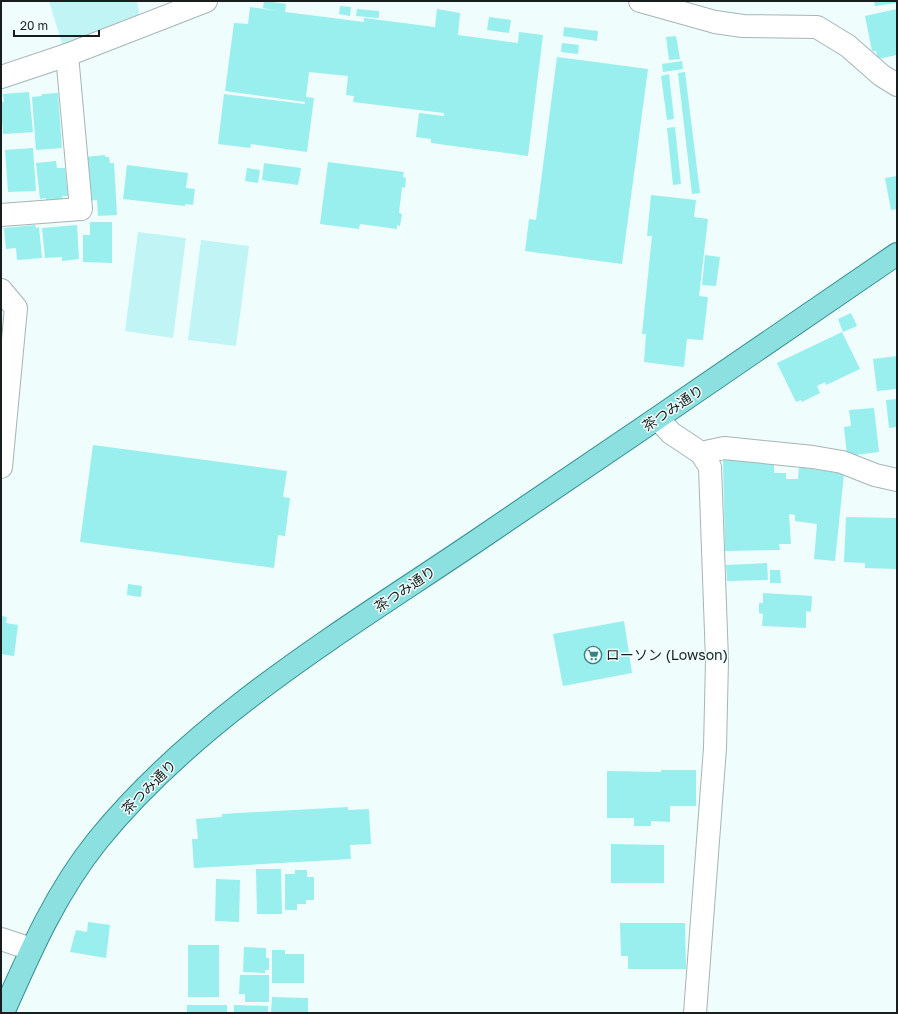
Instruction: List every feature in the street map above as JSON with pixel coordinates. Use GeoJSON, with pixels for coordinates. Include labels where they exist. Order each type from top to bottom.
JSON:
{"type":"FeatureCollection","features":[{"type":"Feature","properties":{"kind":"main road","name":"茶つみ通り"},"geometry":{"type":"LineString","coordinates":[[3,1013],[31,950],[58,896],[98,840],[146,789],[204,733],[275,678],[356,622],[658,419],[897,254]]}},
{"type":"Feature","properties":{"kind":"street"},"geometry":{"type":"LineString","coordinates":[[1,77],[67,55],[206,1]]}},
{"type":"Feature","properties":{"kind":"street"},"geometry":{"type":"LineString","coordinates":[[640,1],[715,22],[743,26],[817,27],[848,46],[881,75],[897,85]]}},
{"type":"Feature","properties":{"kind":"street"},"geometry":{"type":"LineString","coordinates":[[1,216],[81,209],[67,55]]}},
{"type":"Feature","properties":{"kind":"street"},"geometry":{"type":"LineString","coordinates":[[1,290],[16,308],[1,467]]}},
{"type":"Feature","properties":{"kind":"street"},"geometry":{"type":"LineString","coordinates":[[658,419],[671,433],[700,453],[710,467],[717,660],[715,748],[695,1013]]}},
{"type":"Feature","properties":{"kind":"street"},"geometry":{"type":"LineString","coordinates":[[700,453],[724,448],[813,457],[842,462],[897,480]]}},
{"type":"Feature","properties":{"kind":"street"},"geometry":{"type":"LineString","coordinates":[[1,939],[31,950]]}},
{"type":"Feature","properties":{"kind":"shaded area"},"geometry":{"type":"Polygon","coordinates":[[[49,1],[137,1],[140,20],[63,47],[49,1]]]}},
{"type":"Feature","properties":{"kind":"shaded area"},"geometry":{"type":"Polygon","coordinates":[[[138,232],[186,238],[173,338],[125,331],[138,232]]]}},
{"type":"Feature","properties":{"kind":"shaded area"},"geometry":{"type":"Polygon","coordinates":[[[201,240],[249,246],[236,346],[188,340],[201,240]]]}},
{"type":"Feature","properties":{"kind":"building"},"geometry":{"type":"Polygon","coordinates":[[[264,1],[286,4],[285,12],[364,22],[364,18],[435,27],[437,9],[460,13],[458,35],[518,43],[519,32],[543,35],[528,156],[431,143],[431,139],[416,137],[419,113],[444,116],[444,113],[353,102],[354,96],[346,95],[348,76],[309,72],[306,97],[314,98],[307,152],[251,144],[250,148],[218,144],[224,94],[305,104],[305,102],[225,91],[234,23],[248,24],[250,7],[276,11],[263,8],[264,1]]]}},
{"type":"Feature","properties":{"kind":"building"},"geometry":{"type":"Polygon","coordinates":[[[874,1],[897,1],[897,3],[875,6],[874,1]]]}},
{"type":"Feature","properties":{"kind":"building"},"geometry":{"type":"Polygon","coordinates":[[[340,6],[351,7],[350,16],[339,14],[340,6]]]}},
{"type":"Feature","properties":{"kind":"building"},"geometry":{"type":"Polygon","coordinates":[[[357,9],[379,11],[379,18],[356,16],[357,9]]]}},
{"type":"Feature","properties":{"kind":"building"},"geometry":{"type":"Polygon","coordinates":[[[897,9],[897,55],[878,59],[876,51],[872,51],[865,16],[897,9]]]}},
{"type":"Feature","properties":{"kind":"building"},"geometry":{"type":"Polygon","coordinates":[[[489,17],[511,20],[509,33],[487,30],[489,17]]]}},
{"type":"Feature","properties":{"kind":"building"},"geometry":{"type":"Polygon","coordinates":[[[564,27],[598,31],[597,41],[563,36],[564,27]]]}},
{"type":"Feature","properties":{"kind":"building"},"geometry":{"type":"Polygon","coordinates":[[[676,36],[680,59],[669,60],[666,37],[676,36]]]}},
{"type":"Feature","properties":{"kind":"building"},"geometry":{"type":"Polygon","coordinates":[[[562,43],[579,45],[578,54],[561,52],[562,43]]]}},
{"type":"Feature","properties":{"kind":"building"},"geometry":{"type":"Polygon","coordinates":[[[557,57],[648,69],[622,264],[525,251],[529,219],[536,220],[557,57]]]}},
{"type":"Feature","properties":{"kind":"building"},"geometry":{"type":"Polygon","coordinates":[[[682,61],[683,69],[663,72],[662,64],[682,61]]]}},
{"type":"Feature","properties":{"kind":"building"},"geometry":{"type":"Polygon","coordinates":[[[685,72],[700,193],[692,194],[678,73],[685,72]]]}},
{"type":"Feature","properties":{"kind":"building"},"geometry":{"type":"Polygon","coordinates":[[[669,74],[674,119],[667,120],[661,76],[669,74]]]}},
{"type":"Feature","properties":{"kind":"building"},"geometry":{"type":"Polygon","coordinates":[[[29,92],[33,132],[3,134],[1,102],[4,102],[3,94],[29,92]]]}},
{"type":"Feature","properties":{"kind":"building"},"geometry":{"type":"Polygon","coordinates":[[[58,93],[62,148],[36,150],[32,97],[42,96],[42,94],[58,93]]]}},
{"type":"Feature","properties":{"kind":"building"},"geometry":{"type":"Polygon","coordinates":[[[675,127],[681,184],[673,185],[667,128],[675,127]]]}},
{"type":"Feature","properties":{"kind":"building"},"geometry":{"type":"Polygon","coordinates":[[[33,148],[36,191],[8,192],[5,150],[33,148]]]}},
{"type":"Feature","properties":{"kind":"building"},"geometry":{"type":"Polygon","coordinates":[[[105,155],[105,157],[109,157],[110,163],[114,163],[117,215],[98,216],[97,200],[89,201],[85,157],[105,155]]]}},
{"type":"Feature","properties":{"kind":"building"},"geometry":{"type":"Polygon","coordinates":[[[56,161],[57,168],[65,168],[68,196],[62,196],[63,199],[46,201],[46,198],[40,199],[36,163],[56,161]]]}},
{"type":"Feature","properties":{"kind":"building"},"geometry":{"type":"Polygon","coordinates":[[[328,162],[404,172],[403,177],[406,178],[405,188],[402,187],[399,213],[402,214],[400,226],[397,225],[397,229],[360,224],[359,229],[320,224],[328,162]]]}},
{"type":"Feature","properties":{"kind":"building"},"geometry":{"type":"Polygon","coordinates":[[[264,163],[301,168],[298,185],[262,180],[264,163]]]}},
{"type":"Feature","properties":{"kind":"building"},"geometry":{"type":"Polygon","coordinates":[[[127,165],[188,173],[186,188],[195,189],[193,205],[185,204],[185,206],[123,199],[127,165]]]}},
{"type":"Feature","properties":{"kind":"building"},"geometry":{"type":"Polygon","coordinates":[[[247,168],[260,170],[258,183],[245,181],[247,168]]]}},
{"type":"Feature","properties":{"kind":"building"},"geometry":{"type":"Polygon","coordinates":[[[897,176],[897,209],[891,210],[885,178],[897,176]]]}},
{"type":"Feature","properties":{"kind":"building"},"geometry":{"type":"Polygon","coordinates":[[[651,195],[696,200],[694,217],[708,219],[699,296],[708,297],[703,340],[687,339],[684,367],[644,362],[646,334],[642,334],[652,236],[647,236],[651,195]]]}},
{"type":"Feature","properties":{"kind":"building"},"geometry":{"type":"Polygon","coordinates":[[[90,222],[112,222],[112,263],[83,262],[83,235],[90,235],[90,222]]]}},
{"type":"Feature","properties":{"kind":"building"},"geometry":{"type":"Polygon","coordinates":[[[35,225],[36,228],[39,227],[42,258],[17,260],[16,248],[6,249],[4,228],[35,225]]]}},
{"type":"Feature","properties":{"kind":"building"},"geometry":{"type":"Polygon","coordinates":[[[77,225],[79,259],[62,261],[62,257],[45,258],[42,228],[77,225]]]}},
{"type":"Feature","properties":{"kind":"building"},"geometry":{"type":"Polygon","coordinates":[[[705,255],[720,257],[716,286],[702,285],[705,255]]]}},
{"type":"Feature","properties":{"kind":"building"},"geometry":{"type":"Polygon","coordinates":[[[851,313],[857,326],[843,332],[838,319],[851,313]]]}},
{"type":"Feature","properties":{"kind":"building"},"geometry":{"type":"Polygon","coordinates":[[[842,332],[860,369],[826,385],[825,382],[817,386],[820,393],[802,402],[801,400],[796,402],[777,363],[842,332]]]}},
{"type":"Feature","properties":{"kind":"building"},"geometry":{"type":"Polygon","coordinates":[[[897,356],[896,389],[877,391],[873,359],[897,356]]]}},
{"type":"Feature","properties":{"kind":"building"},"geometry":{"type":"Polygon","coordinates":[[[897,399],[897,427],[889,428],[886,400],[897,399]]]}},
{"type":"Feature","properties":{"kind":"building"},"geometry":{"type":"Polygon","coordinates":[[[874,408],[879,452],[847,456],[844,427],[851,426],[849,410],[874,408]]]}},
{"type":"Feature","properties":{"kind":"building"},"geometry":{"type":"Polygon","coordinates":[[[93,445],[287,471],[283,497],[290,498],[285,536],[278,535],[274,568],[80,542],[93,445]]]}},
{"type":"Feature","properties":{"kind":"building"},"geometry":{"type":"Polygon","coordinates":[[[726,459],[774,463],[774,473],[786,473],[786,479],[798,479],[799,467],[844,474],[835,561],[814,559],[817,524],[795,521],[795,515],[789,514],[791,544],[779,544],[780,550],[725,551],[723,461],[726,459]]]}},
{"type":"Feature","properties":{"kind":"building"},"geometry":{"type":"Polygon","coordinates":[[[846,517],[897,518],[897,569],[865,568],[865,563],[844,562],[846,517]]]}},
{"type":"Feature","properties":{"kind":"building"},"geometry":{"type":"Polygon","coordinates":[[[767,563],[768,580],[727,581],[726,565],[767,563]]]}},
{"type":"Feature","properties":{"kind":"building"},"geometry":{"type":"Polygon","coordinates":[[[770,570],[780,570],[781,583],[770,583],[770,570]]]}},
{"type":"Feature","properties":{"kind":"building"},"geometry":{"type":"Polygon","coordinates":[[[128,584],[142,586],[141,597],[127,595],[128,584]]]}},
{"type":"Feature","properties":{"kind":"building"},"geometry":{"type":"Polygon","coordinates":[[[763,593],[812,596],[811,612],[806,611],[806,628],[762,626],[763,614],[759,613],[759,603],[763,603],[763,593]]]}},
{"type":"Feature","properties":{"kind":"building"},"geometry":{"type":"Polygon","coordinates":[[[1,616],[7,617],[6,623],[18,625],[14,656],[1,654],[1,616]]]}},
{"type":"Feature","properties":{"kind":"building"},"geometry":{"type":"Polygon","coordinates":[[[624,621],[632,673],[563,686],[553,634],[624,621]]]}},
{"type":"Feature","properties":{"kind":"building"},"geometry":{"type":"Polygon","coordinates":[[[661,770],[696,770],[696,806],[670,806],[670,822],[651,821],[651,826],[634,826],[634,818],[607,818],[607,771],[661,772],[661,770]]]}},
{"type":"Feature","properties":{"kind":"building"},"geometry":{"type":"Polygon","coordinates":[[[348,807],[348,810],[369,809],[371,844],[350,845],[351,859],[194,868],[192,839],[198,839],[196,819],[222,817],[222,814],[348,807]]]}},
{"type":"Feature","properties":{"kind":"building"},"geometry":{"type":"Polygon","coordinates":[[[611,844],[664,845],[664,883],[611,883],[611,844]]]}},
{"type":"Feature","properties":{"kind":"building"},"geometry":{"type":"Polygon","coordinates":[[[256,869],[281,869],[282,914],[257,914],[256,869]]]}},
{"type":"Feature","properties":{"kind":"building"},"geometry":{"type":"Polygon","coordinates":[[[295,870],[307,870],[307,877],[314,877],[314,900],[306,900],[306,904],[297,904],[297,910],[285,910],[285,874],[295,874],[295,870]]]}},
{"type":"Feature","properties":{"kind":"building"},"geometry":{"type":"Polygon","coordinates":[[[216,879],[240,880],[239,922],[215,921],[216,879]]]}},
{"type":"Feature","properties":{"kind":"building"},"geometry":{"type":"Polygon","coordinates":[[[88,922],[110,925],[106,958],[70,952],[76,930],[87,932],[88,922]]]}},
{"type":"Feature","properties":{"kind":"building"},"geometry":{"type":"Polygon","coordinates":[[[620,923],[685,923],[686,969],[628,969],[628,956],[621,956],[620,923]]]}},
{"type":"Feature","properties":{"kind":"building"},"geometry":{"type":"Polygon","coordinates":[[[188,945],[219,945],[219,997],[188,997],[188,945]]]}},
{"type":"Feature","properties":{"kind":"building"},"geometry":{"type":"Polygon","coordinates":[[[244,947],[266,948],[266,958],[269,958],[269,970],[265,970],[265,973],[243,972],[244,947]]]}},
{"type":"Feature","properties":{"kind":"building"},"geometry":{"type":"Polygon","coordinates":[[[272,950],[285,950],[285,954],[304,954],[304,983],[272,983],[272,950]]]}},
{"type":"Feature","properties":{"kind":"building"},"geometry":{"type":"Polygon","coordinates":[[[240,975],[269,975],[269,1002],[245,1002],[245,994],[239,994],[240,975]]]}},
{"type":"Feature","properties":{"kind":"building"},"geometry":{"type":"Polygon","coordinates":[[[272,997],[308,998],[308,1013],[271,1013],[272,997]]]}},
{"type":"Feature","properties":{"kind":"building"},"geometry":{"type":"Polygon","coordinates":[[[187,1005],[227,1005],[227,1013],[187,1013],[187,1005]]]}},
{"type":"Feature","properties":{"kind":"building"},"geometry":{"type":"Polygon","coordinates":[[[234,1005],[268,1006],[268,1013],[234,1013],[234,1005]]]}},
{"type":"Feature","properties":{"kind":"place","name":"ローソン (Lowson)"},"geometry":{"type":"Point","coordinates":[593,655]}}]}
